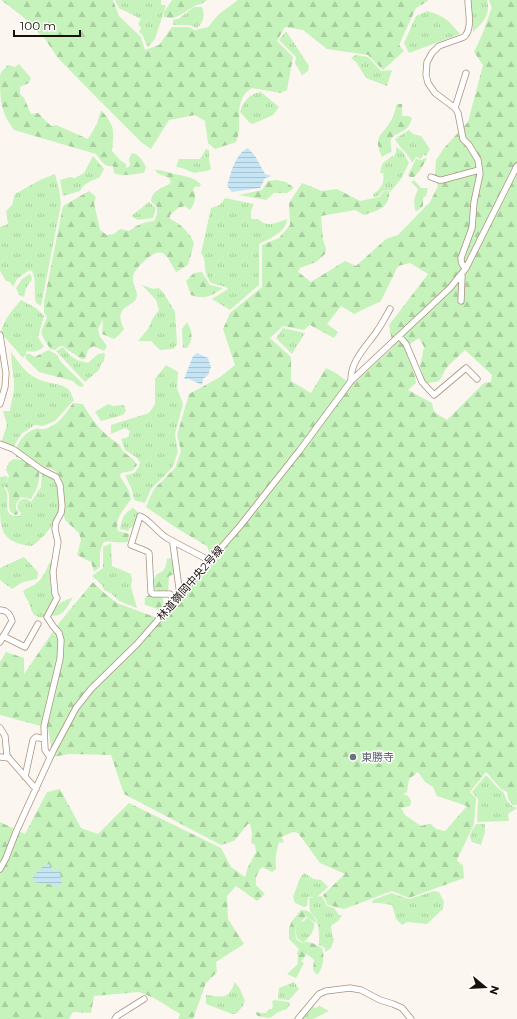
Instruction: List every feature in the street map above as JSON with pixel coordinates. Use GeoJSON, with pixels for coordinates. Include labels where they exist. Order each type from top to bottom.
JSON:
{"type":"FeatureCollection","features":[{"type":"Feature","properties":{"kind":"street"},"geometry":{"type":"LineString","coordinates":[[466,268],[463,267],[461,263],[461,258],[472,228],[474,202],[480,174],[478,160],[469,145],[463,139],[458,112],[455,108],[434,93],[426,75],[426,68],[427,62],[432,53],[439,46],[464,37],[467,34],[469,25],[468,0]]}},
{"type":"Feature","properties":{"kind":"street"},"geometry":{"type":"LineString","coordinates":[[455,108],[466,73]]}},
{"type":"Feature","properties":{"kind":"street"},"geometry":{"type":"LineString","coordinates":[[351,381],[462,276],[517,166]]}},
{"type":"Feature","properties":{"kind":"street"},"geometry":{"type":"LineString","coordinates":[[431,177],[442,180],[479,170]]}},
{"type":"Feature","properties":{"kind":"street"},"geometry":{"type":"LineString","coordinates":[[461,301],[462,276]]}},
{"type":"Feature","properties":{"kind":"street"},"geometry":{"type":"LineString","coordinates":[[351,381],[350,373],[358,356],[377,331],[390,309]]}},
{"type":"Feature","properties":{"kind":"street"},"geometry":{"type":"LineString","coordinates":[[0,336],[6,373],[5,387],[0,404]]}},
{"type":"Feature","properties":{"kind":"street"},"geometry":{"type":"LineString","coordinates":[[399,336],[406,344],[422,382],[434,395],[466,368],[477,379]]}},
{"type":"Feature","properties":{"kind":"street","name":"林道嶺岡中央2号線"},"geometry":{"type":"LineString","coordinates":[[0,868],[6,858],[16,832],[50,757],[76,708],[91,689],[137,644],[240,526],[300,450],[351,381]]}},
{"type":"Feature","properties":{"kind":"street"},"geometry":{"type":"LineString","coordinates":[[0,444],[13,450],[42,470],[56,477],[60,485],[62,506],[55,529],[58,542],[53,572],[55,594],[57,598],[47,617],[59,633],[61,640],[60,659],[44,726],[44,750],[50,757]]}},
{"type":"Feature","properties":{"kind":"street"},"geometry":{"type":"LineString","coordinates":[[174,602],[170,594],[153,594],[151,592],[149,553],[131,545],[140,516],[144,517],[155,530],[210,561]]}},
{"type":"Feature","properties":{"kind":"street"},"geometry":{"type":"LineString","coordinates":[[174,542],[173,544],[180,595]]}},
{"type":"Feature","properties":{"kind":"street"},"geometry":{"type":"LineString","coordinates":[[0,610],[7,612],[12,621],[0,642]]}},
{"type":"Feature","properties":{"kind":"street"},"geometry":{"type":"LineString","coordinates":[[4,636],[25,647],[38,624]]}},
{"type":"Feature","properties":{"kind":"street"},"geometry":{"type":"LineString","coordinates":[[1,733],[4,736],[7,756],[36,789]]}},
{"type":"Feature","properties":{"kind":"street"},"geometry":{"type":"LineString","coordinates":[[25,776],[33,740],[36,737],[44,739]]}},
{"type":"Feature","properties":{"kind":"street"},"geometry":{"type":"LineString","coordinates":[[0,757],[9,758]]}},
{"type":"Feature","properties":{"kind":"street"},"geometry":{"type":"LineString","coordinates":[[298,1019],[319,994],[326,991],[350,988],[361,990],[380,1000],[402,1008],[411,1019]]}},
{"type":"Feature","properties":{"kind":"street"},"geometry":{"type":"LineString","coordinates":[[114,1019],[144,999]]}},
{"type":"Feature","properties":{"kind":"green space"},"geometry":{"type":"Polygon","coordinates":[[[1,0],[113,0],[119,16],[141,37],[145,50],[159,45],[172,27],[189,27],[195,30],[208,27],[219,14],[238,0],[428,1],[416,8],[399,45],[404,51],[383,70],[368,55],[327,49],[303,30],[285,27],[277,41],[293,57],[287,90],[280,93],[252,88],[246,93],[240,106],[239,128],[236,142],[215,149],[208,143],[205,121],[195,115],[169,120],[151,149],[141,142],[58,58],[45,39],[22,16],[1,0]]]}},
{"type":"Feature","properties":{"kind":"green space"},"geometry":{"type":"Polygon","coordinates":[[[115,0],[161,0],[161,5],[166,5],[155,39],[148,47],[142,34],[139,32],[141,28],[138,24],[141,19],[119,8],[115,0]]]}},
{"type":"Feature","properties":{"kind":"green space"},"geometry":{"type":"Polygon","coordinates":[[[172,0],[207,0],[176,17],[164,17],[164,12],[172,0]]]}},
{"type":"Feature","properties":{"kind":"green space"},"geometry":{"type":"Polygon","coordinates":[[[471,0],[487,0],[488,5],[485,18],[473,32],[471,0]]]}},
{"type":"Feature","properties":{"kind":"green space"},"geometry":{"type":"Polygon","coordinates":[[[489,0],[517,0],[517,805],[513,805],[508,799],[507,792],[501,789],[486,772],[470,792],[476,798],[474,824],[457,860],[463,866],[464,878],[409,898],[392,891],[344,909],[328,905],[323,895],[345,874],[320,863],[298,833],[293,832],[281,837],[284,841],[282,843],[279,842],[277,849],[276,869],[272,872],[262,867],[257,875],[256,885],[265,894],[257,901],[236,886],[227,896],[228,919],[244,944],[216,962],[217,972],[206,983],[193,1019],[178,1019],[180,1014],[154,998],[139,992],[94,996],[91,1013],[73,1012],[69,1019],[0,1019],[0,822],[25,834],[47,792],[60,789],[81,828],[98,834],[129,803],[221,848],[231,867],[245,877],[248,867],[256,852],[255,845],[251,843],[252,833],[250,824],[248,824],[234,841],[221,845],[124,794],[111,755],[69,754],[53,757],[48,728],[0,715],[0,662],[6,652],[24,658],[24,674],[59,623],[93,582],[117,603],[160,619],[212,560],[207,546],[178,529],[146,507],[154,489],[175,468],[181,451],[177,435],[189,394],[220,377],[235,365],[223,329],[230,313],[262,287],[262,245],[279,238],[290,225],[289,203],[302,183],[322,191],[337,189],[360,201],[379,197],[385,190],[389,191],[389,197],[385,205],[374,212],[364,215],[355,210],[321,216],[323,240],[326,248],[325,254],[316,262],[300,268],[298,272],[311,282],[345,261],[356,266],[386,239],[398,235],[430,202],[438,186],[435,175],[436,160],[444,148],[468,122],[483,65],[474,52],[492,7],[489,0]],[[410,263],[398,266],[381,301],[354,314],[341,306],[327,324],[338,332],[334,338],[310,325],[304,330],[283,326],[270,338],[291,357],[291,381],[311,393],[326,368],[336,373],[352,385],[393,347],[389,325],[428,274],[410,263]],[[419,338],[410,344],[407,355],[416,383],[408,390],[432,403],[434,412],[447,420],[484,383],[491,382],[492,375],[465,350],[447,367],[439,381],[425,384],[420,366],[424,347],[419,338]],[[418,772],[409,779],[407,792],[403,794],[408,796],[411,801],[410,806],[401,808],[405,815],[421,826],[431,824],[436,829],[445,831],[467,806],[437,796],[433,787],[425,782],[418,772]]]}},
{"type":"Feature","properties":{"kind":"green space"},"geometry":{"type":"Polygon","coordinates":[[[194,7],[202,7],[203,13],[202,21],[197,28],[188,25],[173,25],[173,20],[178,19],[194,7]]]}},
{"type":"Feature","properties":{"kind":"green space"},"geometry":{"type":"Polygon","coordinates":[[[427,11],[446,19],[460,34],[409,53],[404,43],[416,16],[427,11]]]}},
{"type":"Feature","properties":{"kind":"green space"},"geometry":{"type":"Polygon","coordinates":[[[286,31],[309,66],[308,71],[302,75],[295,63],[296,57],[279,40],[286,31]]]}},
{"type":"Feature","properties":{"kind":"green space"},"geometry":{"type":"Polygon","coordinates":[[[356,55],[368,57],[381,71],[392,70],[387,86],[366,78],[356,62],[351,58],[356,55]]]}},
{"type":"Feature","properties":{"kind":"green space"},"geometry":{"type":"Polygon","coordinates":[[[19,64],[31,78],[29,83],[20,87],[20,94],[24,98],[31,114],[38,113],[51,126],[56,125],[88,139],[97,124],[101,110],[111,124],[113,133],[112,151],[121,161],[126,164],[126,168],[130,166],[129,159],[132,153],[139,156],[146,167],[144,173],[129,175],[117,174],[114,173],[113,166],[105,165],[96,154],[14,130],[3,111],[0,91],[0,75],[8,65],[15,67],[19,64]]]}},
{"type":"Feature","properties":{"kind":"green space"},"geometry":{"type":"Polygon","coordinates":[[[261,92],[279,107],[273,115],[253,124],[250,123],[240,112],[250,96],[261,92]]]}},
{"type":"Feature","properties":{"kind":"green space"},"geometry":{"type":"Polygon","coordinates":[[[397,104],[402,104],[402,116],[412,118],[410,124],[405,130],[392,137],[392,151],[382,157],[379,150],[378,141],[391,120],[397,104]]]}},
{"type":"Feature","properties":{"kind":"green space"},"geometry":{"type":"Polygon","coordinates":[[[409,130],[413,134],[421,136],[430,149],[426,156],[423,154],[421,159],[416,157],[412,163],[395,139],[409,130]]]}},
{"type":"Feature","properties":{"kind":"green space"},"geometry":{"type":"Polygon","coordinates":[[[396,147],[403,152],[409,163],[401,179],[390,192],[389,190],[384,190],[378,196],[374,197],[373,194],[383,183],[383,173],[380,173],[382,164],[394,156],[396,147]]]}},
{"type":"Feature","properties":{"kind":"green space"},"geometry":{"type":"Polygon","coordinates":[[[206,149],[209,150],[211,170],[194,173],[176,167],[179,159],[200,159],[206,149]]]}},
{"type":"Feature","properties":{"kind":"green space"},"geometry":{"type":"Polygon","coordinates":[[[93,156],[104,169],[99,178],[83,186],[80,191],[63,196],[60,180],[70,177],[75,178],[84,173],[93,156]]]}},
{"type":"Feature","properties":{"kind":"green space"},"geometry":{"type":"Polygon","coordinates":[[[425,158],[427,159],[418,173],[414,177],[410,177],[408,175],[416,159],[422,160],[425,158]]]}},
{"type":"Feature","properties":{"kind":"green space"},"geometry":{"type":"Polygon","coordinates":[[[155,170],[189,177],[201,184],[199,187],[196,186],[193,189],[195,200],[190,210],[185,206],[178,208],[170,215],[170,219],[178,223],[190,235],[194,243],[188,265],[176,272],[168,258],[163,253],[154,254],[142,263],[136,270],[133,277],[133,282],[137,293],[136,299],[122,311],[121,321],[124,329],[114,339],[102,334],[103,319],[98,329],[99,335],[107,346],[104,351],[94,346],[88,350],[85,359],[81,359],[63,346],[60,346],[55,350],[50,349],[42,334],[42,328],[47,318],[44,312],[44,302],[63,206],[89,191],[96,197],[94,203],[100,230],[107,235],[114,234],[120,229],[129,231],[140,224],[154,221],[157,214],[157,207],[151,201],[153,194],[171,183],[169,178],[157,173],[155,170]]]}},
{"type":"Feature","properties":{"kind":"green space"},"geometry":{"type":"Polygon","coordinates":[[[55,174],[61,204],[41,306],[36,303],[32,271],[29,270],[17,279],[13,287],[10,282],[6,281],[0,271],[0,227],[8,224],[6,211],[12,205],[15,194],[40,180],[55,174]]]}},
{"type":"Feature","properties":{"kind":"green space"},"geometry":{"type":"Polygon","coordinates":[[[276,180],[286,182],[294,188],[287,193],[274,193],[266,200],[239,195],[262,190],[268,181],[276,180]]]}},
{"type":"Feature","properties":{"kind":"green space"},"geometry":{"type":"Polygon","coordinates":[[[414,180],[421,188],[428,188],[426,196],[423,198],[423,206],[417,211],[415,210],[414,200],[418,189],[411,182],[414,180]]]}},
{"type":"Feature","properties":{"kind":"green space"},"geometry":{"type":"Polygon","coordinates":[[[225,198],[254,204],[251,211],[251,219],[258,219],[268,224],[287,219],[284,228],[281,231],[259,244],[259,285],[230,310],[212,299],[228,289],[226,287],[211,283],[206,274],[204,259],[201,253],[211,208],[220,205],[225,198]]]}},
{"type":"Feature","properties":{"kind":"green space"},"geometry":{"type":"Polygon","coordinates":[[[149,202],[156,208],[153,218],[138,220],[131,216],[149,202]]]}},
{"type":"Feature","properties":{"kind":"green space"},"geometry":{"type":"Polygon","coordinates":[[[202,272],[210,285],[223,288],[204,297],[191,295],[186,281],[194,273],[202,272]]]}},
{"type":"Feature","properties":{"kind":"green space"},"geometry":{"type":"Polygon","coordinates":[[[30,274],[32,279],[26,289],[24,297],[19,295],[16,288],[22,279],[30,274]]]}},
{"type":"Feature","properties":{"kind":"green space"},"geometry":{"type":"Polygon","coordinates":[[[142,285],[153,289],[159,288],[175,312],[177,344],[173,349],[160,350],[151,341],[138,341],[148,329],[159,310],[156,300],[142,285]]]}},
{"type":"Feature","properties":{"kind":"green space"},"geometry":{"type":"Polygon","coordinates":[[[21,300],[36,308],[44,316],[38,337],[44,347],[36,351],[27,351],[23,358],[1,333],[6,319],[21,300]]]}},
{"type":"Feature","properties":{"kind":"green space"},"geometry":{"type":"Polygon","coordinates":[[[187,322],[191,332],[191,341],[187,348],[183,348],[182,329],[187,322]]]}},
{"type":"Feature","properties":{"kind":"green space"},"geometry":{"type":"Polygon","coordinates":[[[283,328],[305,333],[292,354],[276,338],[283,328]]]}},
{"type":"Feature","properties":{"kind":"green space"},"geometry":{"type":"Polygon","coordinates":[[[63,347],[73,358],[79,361],[88,363],[98,354],[105,353],[104,361],[99,370],[85,382],[56,351],[63,347]]]}},
{"type":"Feature","properties":{"kind":"green space"},"geometry":{"type":"Polygon","coordinates":[[[48,350],[56,354],[62,363],[84,385],[82,387],[78,386],[73,381],[39,372],[26,359],[25,354],[30,354],[35,357],[48,350]]]}},
{"type":"Feature","properties":{"kind":"green space"},"geometry":{"type":"Polygon","coordinates":[[[11,352],[23,368],[30,374],[42,381],[65,387],[70,391],[74,400],[55,421],[43,426],[35,425],[21,434],[13,448],[1,443],[7,425],[3,411],[10,411],[14,389],[11,352]]]}},
{"type":"Feature","properties":{"kind":"green space"},"geometry":{"type":"Polygon","coordinates":[[[166,365],[178,372],[177,388],[183,404],[175,434],[178,452],[172,468],[151,489],[145,503],[134,500],[132,490],[125,475],[135,472],[140,462],[136,457],[125,450],[121,439],[128,437],[130,431],[125,428],[111,434],[111,425],[149,413],[155,404],[155,379],[166,365]]]}},
{"type":"Feature","properties":{"kind":"green space"},"geometry":{"type":"Polygon","coordinates":[[[73,403],[83,404],[99,427],[120,445],[121,449],[133,459],[137,465],[132,471],[121,473],[120,476],[129,491],[131,499],[121,514],[117,526],[118,531],[129,534],[128,542],[104,542],[100,557],[100,567],[94,572],[91,562],[77,555],[81,540],[79,533],[66,521],[64,517],[64,487],[59,475],[54,470],[16,457],[16,449],[23,437],[35,429],[45,429],[58,422],[73,403]]]}},
{"type":"Feature","properties":{"kind":"green space"},"geometry":{"type":"Polygon","coordinates":[[[108,404],[113,406],[124,405],[126,411],[123,415],[101,421],[95,412],[108,404]]]}},
{"type":"Feature","properties":{"kind":"green space"},"geometry":{"type":"Polygon","coordinates":[[[14,459],[23,460],[39,471],[38,486],[31,499],[21,497],[16,504],[16,509],[19,512],[15,515],[10,509],[9,495],[5,486],[9,476],[6,470],[9,462],[14,459]]]}},
{"type":"Feature","properties":{"kind":"green space"},"geometry":{"type":"Polygon","coordinates":[[[42,472],[55,478],[60,501],[60,509],[56,520],[41,539],[32,546],[15,542],[5,535],[2,529],[0,515],[0,477],[6,476],[8,478],[4,487],[7,493],[8,512],[14,516],[20,516],[21,513],[17,508],[19,501],[25,499],[31,502],[41,487],[42,472]]]}},
{"type":"Feature","properties":{"kind":"green space"},"geometry":{"type":"Polygon","coordinates":[[[133,508],[139,513],[135,526],[130,528],[128,531],[120,529],[124,516],[133,508]]]}},
{"type":"Feature","properties":{"kind":"green space"},"geometry":{"type":"Polygon","coordinates":[[[111,543],[112,566],[131,574],[131,587],[137,608],[119,601],[112,594],[104,590],[102,585],[92,576],[103,568],[103,547],[111,543]]]}},
{"type":"Feature","properties":{"kind":"green space"},"geometry":{"type":"Polygon","coordinates":[[[24,557],[38,572],[37,579],[23,582],[12,589],[0,580],[0,568],[24,557]]]}},
{"type":"Feature","properties":{"kind":"green space"},"geometry":{"type":"Polygon","coordinates":[[[171,558],[175,574],[169,576],[168,592],[158,591],[153,587],[153,581],[157,574],[165,569],[167,559],[171,558]]]}},
{"type":"Feature","properties":{"kind":"green space"},"geometry":{"type":"Polygon","coordinates":[[[53,559],[50,584],[54,599],[45,617],[38,617],[32,612],[23,591],[41,579],[53,559]]]}},
{"type":"Feature","properties":{"kind":"green space"},"geometry":{"type":"Polygon","coordinates":[[[150,594],[162,596],[164,606],[160,614],[157,614],[158,609],[145,605],[145,598],[150,594]]]}},
{"type":"Feature","properties":{"kind":"green space"},"geometry":{"type":"Polygon","coordinates":[[[73,597],[62,613],[55,616],[51,615],[56,606],[73,597]]]}},
{"type":"Feature","properties":{"kind":"green space"},"geometry":{"type":"Polygon","coordinates":[[[486,775],[504,793],[510,804],[517,808],[508,814],[509,821],[477,822],[478,799],[472,792],[486,775]]]}},
{"type":"Feature","properties":{"kind":"green space"},"geometry":{"type":"Polygon","coordinates":[[[476,824],[485,824],[485,832],[481,845],[472,842],[470,838],[476,824]]]}},
{"type":"Feature","properties":{"kind":"green space"},"geometry":{"type":"Polygon","coordinates":[[[304,873],[314,879],[321,880],[328,887],[317,897],[308,897],[307,906],[304,907],[295,903],[293,897],[300,878],[304,873]]]}},
{"type":"Feature","properties":{"kind":"green space"},"geometry":{"type":"Polygon","coordinates":[[[434,891],[439,892],[444,902],[443,909],[427,924],[407,922],[402,925],[396,919],[392,905],[372,903],[373,900],[391,893],[409,899],[434,891]]]}},
{"type":"Feature","properties":{"kind":"green space"},"geometry":{"type":"Polygon","coordinates":[[[322,896],[327,906],[334,908],[339,915],[342,915],[339,920],[331,926],[334,940],[331,948],[325,952],[325,948],[319,945],[318,926],[316,918],[310,911],[309,898],[322,896]]]}},
{"type":"Feature","properties":{"kind":"green space"},"geometry":{"type":"Polygon","coordinates":[[[301,910],[312,914],[317,924],[306,916],[295,928],[296,939],[302,943],[310,942],[322,948],[323,958],[321,969],[317,975],[313,970],[314,960],[307,954],[301,961],[304,963],[296,978],[287,974],[298,964],[297,953],[299,949],[289,939],[289,928],[292,921],[301,910]]]}},
{"type":"Feature","properties":{"kind":"green space"},"geometry":{"type":"Polygon","coordinates":[[[307,917],[314,923],[314,929],[303,943],[297,938],[295,928],[307,917]]]}},
{"type":"Feature","properties":{"kind":"green space"},"geometry":{"type":"Polygon","coordinates":[[[235,982],[245,1001],[243,1006],[236,1014],[232,1014],[206,1004],[206,995],[221,997],[227,995],[235,982]]]}},
{"type":"Feature","properties":{"kind":"green space"},"geometry":{"type":"Polygon","coordinates":[[[294,982],[299,989],[289,1000],[278,999],[279,988],[294,982]]]}},
{"type":"Feature","properties":{"kind":"green space"},"geometry":{"type":"Polygon","coordinates":[[[274,1000],[289,1002],[290,1004],[287,1009],[278,1012],[270,1018],[258,1016],[256,1014],[256,1012],[266,1013],[269,1009],[272,1009],[272,1002],[274,1000]]]}},
{"type":"Feature","properties":{"kind":"green space"},"geometry":{"type":"Polygon","coordinates":[[[312,1006],[315,1008],[320,1006],[329,1011],[313,1019],[301,1019],[312,1006]]]}},
{"type":"Feature","properties":{"kind":"water"},"geometry":{"type":"Polygon","coordinates":[[[248,148],[255,156],[265,174],[272,176],[265,178],[260,188],[232,192],[227,186],[232,170],[237,159],[248,148]]]}},
{"type":"Feature","properties":{"kind":"water"},"geometry":{"type":"Polygon","coordinates":[[[197,353],[208,358],[211,367],[208,375],[203,379],[202,385],[189,379],[184,379],[193,356],[197,353]]]}},
{"type":"Feature","properties":{"kind":"water"},"geometry":{"type":"Polygon","coordinates":[[[49,864],[53,871],[59,870],[62,882],[60,886],[33,882],[33,877],[38,871],[49,864]]]}},
{"type":"Feature","properties":{"kind":"place","name":"東勝寺"},"geometry":{"type":"Point","coordinates":[353,757]}}]}
